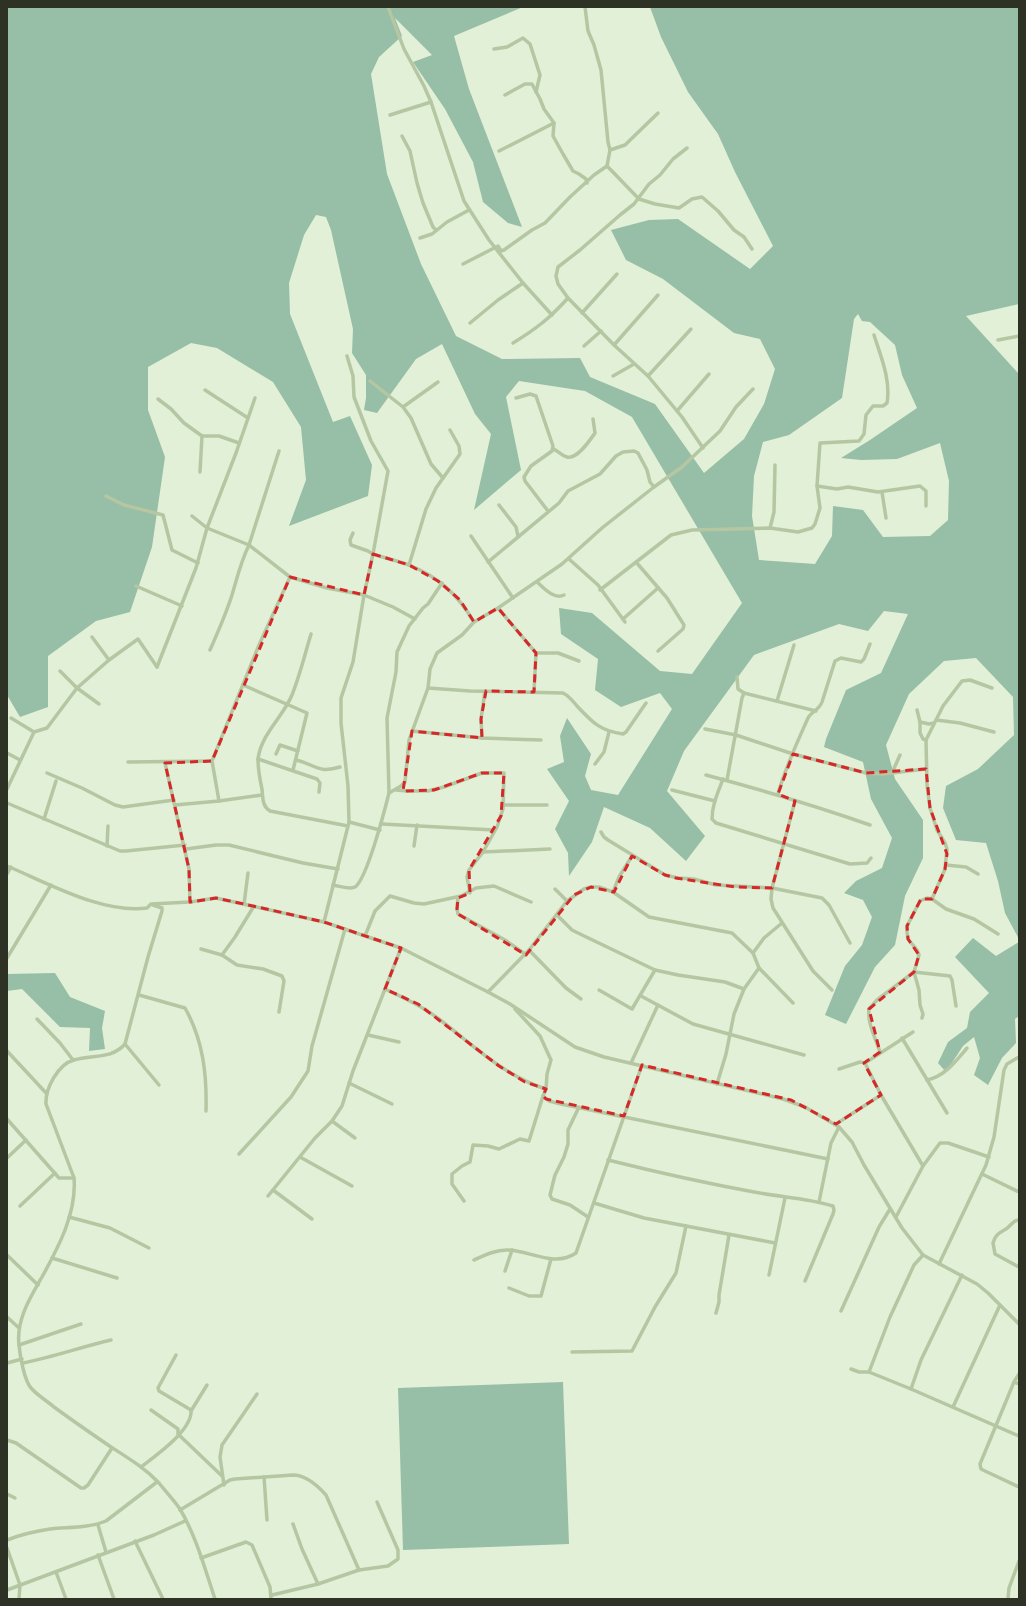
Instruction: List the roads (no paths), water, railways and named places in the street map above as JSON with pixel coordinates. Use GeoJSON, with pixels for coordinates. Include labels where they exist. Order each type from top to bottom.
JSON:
{"type":"FeatureCollection","features":[{"type":"Feature","properties":{"kind":"street"},"geometry":{"type":"LineString","coordinates":[[388,7],[404,49],[431,102],[460,192],[489,240],[523,283],[552,315]]}},
{"type":"Feature","properties":{"kind":"street"},"geometry":{"type":"LineString","coordinates":[[463,264],[495,247],[498,246],[501,251],[504,250],[532,230],[545,224],[587,181],[607,166],[610,150],[601,70],[594,45],[588,31],[585,7]]}},
{"type":"Feature","properties":{"kind":"street"},"geometry":{"type":"LineString","coordinates":[[494,49],[507,47],[523,38],[530,44],[540,75],[536,92]]}},
{"type":"Feature","properties":{"kind":"street"},"geometry":{"type":"LineString","coordinates":[[505,95],[528,84],[532,84],[544,109],[554,123],[553,136],[572,171],[579,174],[587,181]]}},
{"type":"Feature","properties":{"kind":"street"},"geometry":{"type":"LineString","coordinates":[[390,115],[431,102]]}},
{"type":"Feature","properties":{"kind":"street"},"geometry":{"type":"LineString","coordinates":[[610,150],[625,145],[658,113]]}},
{"type":"Feature","properties":{"kind":"street"},"geometry":{"type":"LineString","coordinates":[[499,151],[554,123]]}},
{"type":"Feature","properties":{"kind":"street"},"geometry":{"type":"LineString","coordinates":[[402,136],[410,151],[423,203],[433,228],[436,230]]}},
{"type":"Feature","properties":{"kind":"street"},"geometry":{"type":"LineString","coordinates":[[687,148],[673,159],[660,175],[649,184],[634,204],[558,268],[556,272],[556,280],[568,298],[582,313],[648,376],[677,411],[703,448]]}},
{"type":"Feature","properties":{"kind":"street"},"geometry":{"type":"LineString","coordinates":[[607,166],[639,199],[655,204],[679,208],[692,199],[702,197],[718,211],[734,230],[744,238],[752,249]]}},
{"type":"Feature","properties":{"kind":"street"},"geometry":{"type":"LineString","coordinates":[[420,238],[430,235],[447,222],[470,210]]}},
{"type":"Feature","properties":{"kind":"street"},"geometry":{"type":"LineString","coordinates":[[582,313],[617,274]]}},
{"type":"Feature","properties":{"kind":"street"},"geometry":{"type":"LineString","coordinates":[[470,323],[498,300],[523,283]]}},
{"type":"Feature","properties":{"kind":"street"},"geometry":{"type":"LineString","coordinates":[[614,345],[658,295]]}},
{"type":"Feature","properties":{"kind":"street"},"geometry":{"type":"LineString","coordinates":[[513,343],[537,328],[568,298]]}},
{"type":"Feature","properties":{"kind":"street"},"geometry":{"type":"LineString","coordinates":[[648,376],[691,329]]}},
{"type":"Feature","properties":{"kind":"street"},"geometry":{"type":"LineString","coordinates":[[584,346],[601,331]]}},
{"type":"Feature","properties":{"kind":"street"},"geometry":{"type":"LineString","coordinates":[[600,590],[671,534],[677,532],[692,530],[770,528],[798,532],[805,531],[814,526],[819,516],[820,508],[817,486],[820,443],[859,441],[864,434],[866,415],[873,406],[883,406],[887,403],[884,368],[874,335]]}},
{"type":"Feature","properties":{"kind":"street"},"geometry":{"type":"LineString","coordinates":[[998,340],[1019,336]]}},
{"type":"Feature","properties":{"kind":"street"},"geometry":{"type":"LineString","coordinates":[[324,922],[349,824],[349,796],[340,723],[341,703],[353,662],[364,594],[388,471],[371,442],[354,397],[352,376],[347,356]]}},
{"type":"Feature","properties":{"kind":"street"},"geometry":{"type":"LineString","coordinates":[[613,376],[634,364]]}},
{"type":"Feature","properties":{"kind":"street"},"geometry":{"type":"LineString","coordinates":[[677,411],[709,374]]}},
{"type":"Feature","properties":{"kind":"street"},"geometry":{"type":"LineString","coordinates":[[370,381],[403,407],[411,418],[431,464],[443,478]]}},
{"type":"Feature","properties":{"kind":"street"},"geometry":{"type":"LineString","coordinates":[[403,407],[438,382]]}},
{"type":"Feature","properties":{"kind":"street"},"geometry":{"type":"LineString","coordinates":[[389,793],[396,790],[404,782],[406,754],[412,731],[428,688],[430,669],[437,653],[462,635],[474,622],[537,582],[569,558],[596,533],[682,467],[720,431],[736,407],[753,389]]}},
{"type":"Feature","properties":{"kind":"street"},"geometry":{"type":"LineString","coordinates":[[205,390],[248,418]]}},
{"type":"Feature","properties":{"kind":"street"},"geometry":{"type":"LineString","coordinates":[[516,398],[530,394],[536,396],[553,449],[566,457],[570,458],[580,453],[595,433],[593,419]]}},
{"type":"Feature","properties":{"kind":"street"},"geometry":{"type":"LineString","coordinates":[[7,789],[34,732],[47,728],[77,688],[109,660],[138,639],[157,667],[198,563],[207,528],[255,398]]}},
{"type":"Feature","properties":{"kind":"street"},"geometry":{"type":"LineString","coordinates":[[158,399],[171,409],[184,423],[202,436],[219,436],[239,443]]}},
{"type":"Feature","properties":{"kind":"street"},"geometry":{"type":"LineString","coordinates":[[409,565],[426,509],[436,488],[460,452],[459,446],[450,430]]}},
{"type":"Feature","properties":{"kind":"street"},"geometry":{"type":"LineString","coordinates":[[200,472],[202,436]]}},
{"type":"Feature","properties":{"kind":"street"},"geometry":{"type":"LineString","coordinates":[[548,510],[525,481],[524,477],[531,466],[553,449]]}},
{"type":"Feature","properties":{"kind":"street"},"geometry":{"type":"LineString","coordinates":[[210,650],[224,618],[242,558],[249,545],[279,451]]}},
{"type":"Feature","properties":{"kind":"street"},"geometry":{"type":"LineString","coordinates":[[488,562],[548,510],[562,501],[568,491],[600,474],[616,456],[622,452],[634,451],[638,453],[647,470],[650,482],[654,487]]}},
{"type":"Feature","properties":{"kind":"street"},"geometry":{"type":"LineString","coordinates":[[770,528],[774,512],[775,465]]}},
{"type":"Feature","properties":{"kind":"street"},"geometry":{"type":"LineString","coordinates":[[817,486],[882,492],[920,486],[926,491],[926,506]]}},
{"type":"Feature","properties":{"kind":"street"},"geometry":{"type":"LineString","coordinates":[[882,492],[886,518]]}},
{"type":"Feature","properties":{"kind":"street"},"geometry":{"type":"LineString","coordinates":[[106,496],[124,505],[163,515],[172,550],[198,563]]}},
{"type":"Feature","properties":{"kind":"street"},"geometry":{"type":"LineString","coordinates":[[499,505],[516,527],[518,536]]}},
{"type":"Feature","properties":{"kind":"street"},"geometry":{"type":"LineString","coordinates":[[192,516],[207,528],[249,545],[290,577],[327,588],[364,594],[415,619]]}},
{"type":"Feature","properties":{"kind":"street"},"geometry":{"type":"LineString","coordinates":[[353,533],[350,540],[351,545],[373,554],[409,565],[442,583],[460,600],[474,622]]}},
{"type":"Feature","properties":{"kind":"street"},"geometry":{"type":"LineString","coordinates":[[471,536],[513,598]]}},
{"type":"Feature","properties":{"kind":"street"},"geometry":{"type":"LineString","coordinates":[[569,558],[598,585],[600,590],[624,621],[658,588]]}},
{"type":"Feature","properties":{"kind":"street"},"geometry":{"type":"LineString","coordinates":[[636,562],[667,598],[684,628],[658,651]]}},
{"type":"Feature","properties":{"kind":"street"},"geometry":{"type":"LineString","coordinates":[[219,801],[212,761],[259,645],[290,577]]}},
{"type":"Feature","properties":{"kind":"street"},"geometry":{"type":"LineString","coordinates":[[537,582],[544,589],[557,596],[564,595]]}},
{"type":"Feature","properties":{"kind":"street"},"geometry":{"type":"LineString","coordinates":[[333,885],[349,888],[355,887],[361,879],[380,830],[389,793],[387,754],[388,713],[394,688],[399,648],[405,632],[423,608],[429,603],[442,583]]}},
{"type":"Feature","properties":{"kind":"street"},"geometry":{"type":"LineString","coordinates":[[136,586],[182,606]]}},
{"type":"Feature","properties":{"kind":"street"},"geometry":{"type":"LineString","coordinates":[[498,608],[536,652],[534,692]]}},
{"type":"Feature","properties":{"kind":"street"},"geometry":{"type":"LineString","coordinates":[[311,634],[296,686],[288,705],[262,745],[258,759],[263,802],[267,809],[270,810],[380,830]]}},
{"type":"Feature","properties":{"kind":"street"},"geometry":{"type":"LineString","coordinates":[[92,637],[109,660]]}},
{"type":"Feature","properties":{"kind":"street"},"geometry":{"type":"LineString","coordinates":[[778,794],[785,771],[808,718],[820,708],[837,659],[841,658],[861,662],[864,659],[870,644]]}},
{"type":"Feature","properties":{"kind":"street"},"geometry":{"type":"LineString","coordinates":[[777,700],[794,645]]}},
{"type":"Feature","properties":{"kind":"street"},"geometry":{"type":"LineString","coordinates":[[536,652],[558,654],[578,660]]}},
{"type":"Feature","properties":{"kind":"street"},"geometry":{"type":"LineString","coordinates":[[60,671],[77,688],[99,704]]}},
{"type":"Feature","properties":{"kind":"street"},"geometry":{"type":"LineString","coordinates":[[737,677],[738,689],[744,694],[777,700],[816,711]]}},
{"type":"Feature","properties":{"kind":"street"},"geometry":{"type":"LineString","coordinates":[[932,899],[944,874],[946,865],[946,846],[937,830],[930,808],[926,769],[926,740],[930,726],[935,721],[943,706],[965,679],[992,688]]}},
{"type":"Feature","properties":{"kind":"street"},"geometry":{"type":"LineString","coordinates":[[243,686],[305,712],[308,715],[293,770]]}},
{"type":"Feature","properties":{"kind":"street"},"geometry":{"type":"LineString","coordinates":[[428,688],[563,693],[566,694],[597,726],[609,732],[624,733],[646,703]]}},
{"type":"Feature","properties":{"kind":"street"},"geometry":{"type":"LineString","coordinates":[[482,738],[480,720],[485,691]]}},
{"type":"Feature","properties":{"kind":"street"},"geometry":{"type":"LineString","coordinates":[[744,694],[725,780],[714,801],[712,819],[716,823],[850,864],[867,863],[871,858]]}},
{"type":"Feature","properties":{"kind":"street"},"geometry":{"type":"LineString","coordinates":[[917,710],[921,735],[923,739],[926,740]]}},
{"type":"Feature","properties":{"kind":"street"},"geometry":{"type":"LineString","coordinates":[[11,718],[34,732]]}},
{"type":"Feature","properties":{"kind":"street"},"geometry":{"type":"LineString","coordinates":[[935,721],[960,723],[994,732]]}},
{"type":"Feature","properties":{"kind":"street"},"geometry":{"type":"LineString","coordinates":[[920,722],[930,726]]}},
{"type":"Feature","properties":{"kind":"street"},"geometry":{"type":"LineString","coordinates":[[705,729],[736,735],[793,754],[866,773],[892,773],[926,769]]}},
{"type":"Feature","properties":{"kind":"street"},"geometry":{"type":"LineString","coordinates":[[412,731],[482,738],[540,740]]}},
{"type":"Feature","properties":{"kind":"street"},"geometry":{"type":"LineString","coordinates":[[595,764],[604,752],[609,732]]}},
{"type":"Feature","properties":{"kind":"street"},"geometry":{"type":"LineString","coordinates":[[276,754],[280,745],[298,751]]}},
{"type":"Feature","properties":{"kind":"street"},"geometry":{"type":"LineString","coordinates":[[7,753],[20,760]]}},
{"type":"Feature","properties":{"kind":"street"},"geometry":{"type":"LineString","coordinates":[[892,773],[900,755]]}},
{"type":"Feature","properties":{"kind":"street"},"geometry":{"type":"LineString","coordinates":[[258,759],[293,770],[319,781],[319,792]]}},
{"type":"Feature","properties":{"kind":"street"},"geometry":{"type":"LineString","coordinates":[[296,760],[318,769],[340,767]]}},
{"type":"Feature","properties":{"kind":"street"},"geometry":{"type":"LineString","coordinates":[[128,762],[158,761],[165,763],[212,761]]}},
{"type":"Feature","properties":{"kind":"street"},"geometry":{"type":"LineString","coordinates":[[165,763],[190,869],[190,902]]}},
{"type":"Feature","properties":{"kind":"street"},"geometry":{"type":"LineString","coordinates":[[47,773],[82,788],[115,805],[123,806],[219,801],[262,795]]}},
{"type":"Feature","properties":{"kind":"street"},"geometry":{"type":"LineString","coordinates":[[396,790],[408,792],[428,791],[444,787],[482,773],[504,773],[504,806],[497,827],[483,852],[469,870],[468,877],[470,893]]}},
{"type":"Feature","properties":{"kind":"street"},"geometry":{"type":"LineString","coordinates":[[706,775],[778,794],[870,825]]}},
{"type":"Feature","properties":{"kind":"street"},"geometry":{"type":"LineString","coordinates":[[44,819],[56,781]]}},
{"type":"Feature","properties":{"kind":"street"},"geometry":{"type":"LineString","coordinates":[[672,790],[714,801]]}},
{"type":"Feature","properties":{"kind":"street"},"geometry":{"type":"LineString","coordinates":[[796,801],[772,888],[771,899],[773,908],[813,971],[832,990]]}},
{"type":"Feature","properties":{"kind":"street"},"geometry":{"type":"LineString","coordinates":[[7,803],[107,846],[126,852],[229,845],[303,863],[338,869]]}},
{"type":"Feature","properties":{"kind":"street"},"geometry":{"type":"LineString","coordinates":[[504,806],[547,804]]}},
{"type":"Feature","properties":{"kind":"street"},"geometry":{"type":"LineString","coordinates":[[382,824],[494,830]]}},
{"type":"Feature","properties":{"kind":"street"},"geometry":{"type":"LineString","coordinates":[[414,846],[417,825]]}},
{"type":"Feature","properties":{"kind":"street"},"geometry":{"type":"LineString","coordinates":[[107,846],[108,826]]}},
{"type":"Feature","properties":{"kind":"street"},"geometry":{"type":"LineString","coordinates":[[601,832],[604,837],[664,875],[676,878],[694,879],[716,885],[772,888],[824,900],[850,943]]}},
{"type":"Feature","properties":{"kind":"street"},"geometry":{"type":"LineString","coordinates":[[483,852],[550,848]]}},
{"type":"Feature","properties":{"kind":"street"},"geometry":{"type":"LineString","coordinates":[[613,892],[619,877],[632,856]]}},
{"type":"Feature","properties":{"kind":"street"},"geometry":{"type":"LineString","coordinates":[[946,865],[966,867],[978,874]]}},
{"type":"Feature","properties":{"kind":"street"},"geometry":{"type":"LineString","coordinates":[[7,874],[9,867],[89,900],[115,907],[139,909],[147,908],[150,904],[190,902],[216,898],[324,922],[401,948],[510,1004],[575,1047],[604,1057],[791,1100],[837,1126],[852,1142],[890,1209],[910,1239],[923,1255],[977,1284],[1019,1324]]}},
{"type":"Feature","properties":{"kind":"street"},"geometry":{"type":"LineString","coordinates":[[244,904],[248,873]]}},
{"type":"Feature","properties":{"kind":"street"},"geometry":{"type":"LineString","coordinates":[[7,958],[51,885]]}},
{"type":"Feature","properties":{"kind":"street"},"geometry":{"type":"LineString","coordinates":[[366,936],[375,910],[390,896],[420,904],[458,897],[470,893],[476,888],[494,886],[531,902]]}},
{"type":"Feature","properties":{"kind":"street"},"geometry":{"type":"LineString","coordinates":[[488,992],[529,950],[567,901],[579,892],[591,887],[599,887],[613,892],[648,917],[732,933],[753,953],[759,968],[793,1003]]}},
{"type":"Feature","properties":{"kind":"street"},"geometry":{"type":"LineString","coordinates":[[555,889],[567,901]]}},
{"type":"Feature","properties":{"kind":"street"},"geometry":{"type":"LineString","coordinates":[[458,897],[458,914],[505,940],[525,954]]}},
{"type":"Feature","properties":{"kind":"street"},"geometry":{"type":"LineString","coordinates":[[922,1018],[923,1014],[920,1005],[919,990],[914,972],[919,955],[908,939],[907,926],[920,901],[923,899],[932,899],[946,909],[974,919],[998,934]]}},
{"type":"Feature","properties":{"kind":"street"},"geometry":{"type":"LineString","coordinates":[[150,904],[162,908],[125,1044],[113,1053],[100,1057],[73,1060],[58,1072],[51,1082],[47,1094],[46,1104],[48,1113],[74,1178],[74,1184],[69,1217],[52,1258],[22,1316],[19,1328],[19,1345],[25,1376],[31,1388],[70,1419],[140,1467],[157,1482],[180,1510],[201,1558],[215,1599]]}},
{"type":"Feature","properties":{"kind":"street"},"geometry":{"type":"LineString","coordinates":[[222,955],[254,906]]}},
{"type":"Feature","properties":{"kind":"street"},"geometry":{"type":"LineString","coordinates":[[557,915],[572,930],[655,970],[725,982],[744,989]]}},
{"type":"Feature","properties":{"kind":"street"},"geometry":{"type":"LineString","coordinates":[[753,953],[764,938],[782,923]]}},
{"type":"Feature","properties":{"kind":"street"},"geometry":{"type":"LineString","coordinates":[[240,1154],[291,1097],[308,1071],[312,1046],[345,929]]}},
{"type":"Feature","properties":{"kind":"street"},"geometry":{"type":"LineString","coordinates":[[268,1196],[332,1121],[342,1106],[349,1083],[401,948]]}},
{"type":"Feature","properties":{"kind":"street"},"geometry":{"type":"LineString","coordinates":[[201,949],[222,955],[237,965],[263,969],[282,976],[284,981],[279,1012]]}},
{"type":"Feature","properties":{"kind":"street"},"geometry":{"type":"LineString","coordinates":[[529,950],[566,988],[581,999]]}},
{"type":"Feature","properties":{"kind":"street"},"geometry":{"type":"LineString","coordinates":[[717,1084],[734,1014],[744,989],[759,968]]}},
{"type":"Feature","properties":{"kind":"street"},"geometry":{"type":"LineString","coordinates":[[600,990],[631,1009],[634,1008],[655,970]]}},
{"type":"Feature","properties":{"kind":"street"},"geometry":{"type":"LineString","coordinates":[[880,1052],[872,1031],[869,1009],[877,1000],[914,972],[950,976],[956,1006]]}},
{"type":"Feature","properties":{"kind":"street"},"geometry":{"type":"LineString","coordinates":[[385,989],[418,1004],[458,1033],[475,1049],[499,1066],[525,1082],[546,1089]]}},
{"type":"Feature","properties":{"kind":"street"},"geometry":{"type":"LineString","coordinates":[[138,995],[185,1008],[194,1024],[202,1052],[206,1086],[206,1111]]}},
{"type":"Feature","properties":{"kind":"street"},"geometry":{"type":"LineString","coordinates":[[641,996],[687,1021],[730,1035],[804,1055]]}},
{"type":"Feature","properties":{"kind":"street"},"geometry":{"type":"LineString","coordinates":[[464,1201],[452,1184],[452,1174],[470,1162],[473,1145],[488,1146],[499,1150],[520,1139],[529,1141],[542,1096],[546,1089],[547,1074],[551,1060],[540,1036],[510,1004]]}},
{"type":"Feature","properties":{"kind":"street"},"geometry":{"type":"LineString","coordinates":[[631,1063],[658,1005]]}},
{"type":"Feature","properties":{"kind":"street"},"geometry":{"type":"LineString","coordinates":[[37,1019],[60,1043],[73,1060]]}},
{"type":"Feature","properties":{"kind":"street"},"geometry":{"type":"LineString","coordinates":[[839,1070],[860,1062],[865,1063],[913,1032]]}},
{"type":"Feature","properties":{"kind":"street"},"geometry":{"type":"LineString","coordinates":[[368,1035],[399,1042]]}},
{"type":"Feature","properties":{"kind":"street"},"geometry":{"type":"LineString","coordinates":[[902,1038],[947,1113]]}},
{"type":"Feature","properties":{"kind":"street"},"geometry":{"type":"LineString","coordinates":[[125,1044],[159,1085]]}},
{"type":"Feature","properties":{"kind":"street"},"geometry":{"type":"LineString","coordinates":[[927,1080],[936,1078],[951,1067],[967,1048]]}},
{"type":"Feature","properties":{"kind":"street"},"geometry":{"type":"LineString","coordinates":[[7,1051],[47,1094]]}},
{"type":"Feature","properties":{"kind":"street"},"geometry":{"type":"LineString","coordinates":[[939,1264],[989,1157],[994,1137],[1004,1070],[1007,1064],[1019,1056]]}},
{"type":"Feature","properties":{"kind":"street"},"geometry":{"type":"LineString","coordinates":[[865,1063],[881,1095],[923,1166]]}},
{"type":"Feature","properties":{"kind":"street"},"geometry":{"type":"LineString","coordinates":[[474,1260],[494,1251],[512,1250],[551,1259],[568,1257],[576,1253],[642,1065]]}},
{"type":"Feature","properties":{"kind":"street"},"geometry":{"type":"LineString","coordinates":[[349,1083],[392,1104]]}},
{"type":"Feature","properties":{"kind":"street"},"geometry":{"type":"LineString","coordinates":[[819,1202],[831,1143],[837,1126],[881,1095]]}},
{"type":"Feature","properties":{"kind":"street"},"geometry":{"type":"LineString","coordinates":[[542,1096],[549,1101],[828,1159]]}},
{"type":"Feature","properties":{"kind":"street"},"geometry":{"type":"LineString","coordinates":[[579,1107],[568,1130],[568,1144],[564,1157],[555,1175],[550,1195],[552,1199],[570,1205],[588,1217]]}},
{"type":"Feature","properties":{"kind":"street"},"geometry":{"type":"LineString","coordinates":[[7,1119],[61,1179],[74,1178]]}},
{"type":"Feature","properties":{"kind":"street"},"geometry":{"type":"LineString","coordinates":[[332,1121],[355,1138]]}},
{"type":"Feature","properties":{"kind":"street"},"geometry":{"type":"LineString","coordinates":[[7,1158],[26,1140]]}},
{"type":"Feature","properties":{"kind":"street"},"geometry":{"type":"LineString","coordinates":[[896,1217],[923,1166],[938,1144],[942,1142],[989,1157]]}},
{"type":"Feature","properties":{"kind":"street"},"geometry":{"type":"LineString","coordinates":[[300,1157],[352,1186]]}},
{"type":"Feature","properties":{"kind":"street"},"geometry":{"type":"LineString","coordinates":[[608,1160],[656,1172],[785,1198],[819,1202],[833,1206],[834,1210],[805,1281]]}},
{"type":"Feature","properties":{"kind":"street"},"geometry":{"type":"LineString","coordinates":[[20,1206],[55,1173]]}},
{"type":"Feature","properties":{"kind":"street"},"geometry":{"type":"LineString","coordinates":[[982,1174],[1019,1192]]}},
{"type":"Feature","properties":{"kind":"street"},"geometry":{"type":"LineString","coordinates":[[273,1190],[312,1219]]}},
{"type":"Feature","properties":{"kind":"street"},"geometry":{"type":"LineString","coordinates":[[769,1275],[785,1198]]}},
{"type":"Feature","properties":{"kind":"street"},"geometry":{"type":"LineString","coordinates":[[594,1203],[644,1218],[776,1243]]}},
{"type":"Feature","properties":{"kind":"street"},"geometry":{"type":"LineString","coordinates":[[841,1311],[879,1227],[890,1209]]}},
{"type":"Feature","properties":{"kind":"street"},"geometry":{"type":"LineString","coordinates":[[69,1217],[110,1228],[149,1248]]}},
{"type":"Feature","properties":{"kind":"street"},"geometry":{"type":"LineString","coordinates":[[1019,1220],[1016,1220],[1006,1229],[999,1232],[993,1243],[995,1254],[1019,1267]]}},
{"type":"Feature","properties":{"kind":"street"},"geometry":{"type":"LineString","coordinates":[[572,1352],[632,1351],[655,1307],[678,1269],[686,1226]]}},
{"type":"Feature","properties":{"kind":"street"},"geometry":{"type":"LineString","coordinates":[[716,1312],[719,1302],[729,1235]]}},
{"type":"Feature","properties":{"kind":"street"},"geometry":{"type":"LineString","coordinates":[[505,1271],[512,1250]]}},
{"type":"Feature","properties":{"kind":"street"},"geometry":{"type":"LineString","coordinates":[[7,1255],[38,1285]]}},
{"type":"Feature","properties":{"kind":"street"},"geometry":{"type":"LineString","coordinates":[[869,1372],[890,1317],[914,1265],[923,1255]]}},
{"type":"Feature","properties":{"kind":"street"},"geometry":{"type":"LineString","coordinates":[[52,1258],[117,1278]]}},
{"type":"Feature","properties":{"kind":"street"},"geometry":{"type":"LineString","coordinates":[[509,1288],[529,1296],[541,1296],[551,1259]]}},
{"type":"Feature","properties":{"kind":"street"},"geometry":{"type":"LineString","coordinates":[[912,1389],[922,1360],[962,1275]]}},
{"type":"Feature","properties":{"kind":"street"},"geometry":{"type":"LineString","coordinates":[[953,1407],[1000,1305]]}},
{"type":"Feature","properties":{"kind":"street"},"geometry":{"type":"LineString","coordinates":[[7,1317],[19,1328]]}},
{"type":"Feature","properties":{"kind":"street"},"geometry":{"type":"LineString","coordinates":[[19,1345],[81,1324]]}},
{"type":"Feature","properties":{"kind":"street"},"geometry":{"type":"LineString","coordinates":[[7,1363],[55,1357],[83,1347],[112,1340]]}},
{"type":"Feature","properties":{"kind":"street"},"geometry":{"type":"LineString","coordinates":[[176,1355],[158,1390],[191,1411]]}},
{"type":"Feature","properties":{"kind":"street"},"geometry":{"type":"LineString","coordinates":[[851,1369],[859,1372],[869,1372],[912,1389],[1019,1436]]}},
{"type":"Feature","properties":{"kind":"street"},"geometry":{"type":"LineString","coordinates":[[1019,1374],[1014,1382],[980,1461],[980,1466],[984,1471],[1019,1487]]}},
{"type":"Feature","properties":{"kind":"street"},"geometry":{"type":"LineString","coordinates":[[1014,1382],[1019,1384]]}},
{"type":"Feature","properties":{"kind":"street"},"geometry":{"type":"LineString","coordinates":[[140,1467],[169,1445],[178,1434],[186,1424],[191,1411],[207,1385]]}},
{"type":"Feature","properties":{"kind":"street"},"geometry":{"type":"LineString","coordinates":[[224,1485],[220,1457],[222,1445],[257,1394]]}},
{"type":"Feature","properties":{"kind":"street"},"geometry":{"type":"LineString","coordinates":[[151,1410],[178,1429],[178,1434],[222,1476]]}},
{"type":"Feature","properties":{"kind":"street"},"geometry":{"type":"LineString","coordinates":[[7,1440],[16,1443],[81,1488],[88,1485],[112,1448]]}},
{"type":"Feature","properties":{"kind":"street"},"geometry":{"type":"LineString","coordinates":[[180,1510],[224,1485],[230,1480],[298,1475],[321,1489],[326,1495],[359,1570]]}},
{"type":"Feature","properties":{"kind":"street"},"geometry":{"type":"LineString","coordinates":[[264,1477],[267,1520]]}},
{"type":"Feature","properties":{"kind":"street"},"geometry":{"type":"LineString","coordinates":[[7,1540],[48,1529],[98,1525],[106,1521],[157,1482]]}},
{"type":"Feature","properties":{"kind":"street"},"geometry":{"type":"LineString","coordinates":[[7,1494],[15,1498]]}},
{"type":"Feature","properties":{"kind":"street"},"geometry":{"type":"LineString","coordinates":[[201,1558],[249,1542],[252,1545],[270,1587],[272,1597],[318,1584],[359,1570],[388,1566],[399,1557],[398,1550],[376,1502]]}},
{"type":"Feature","properties":{"kind":"street"},"geometry":{"type":"LineString","coordinates":[[7,1590],[154,1535],[185,1521]]}},
{"type":"Feature","properties":{"kind":"street"},"geometry":{"type":"LineString","coordinates":[[293,1524],[302,1549],[318,1584]]}},
{"type":"Feature","properties":{"kind":"street"},"geometry":{"type":"LineString","coordinates":[[98,1525],[106,1552]]}},
{"type":"Feature","properties":{"kind":"street"},"geometry":{"type":"LineString","coordinates":[[135,1541],[163,1599]]}},
{"type":"Feature","properties":{"kind":"street"},"geometry":{"type":"LineString","coordinates":[[7,1548],[20,1585],[19,1599]]}},
{"type":"Feature","properties":{"kind":"street"},"geometry":{"type":"LineString","coordinates":[[98,1555],[114,1599]]}},
{"type":"Feature","properties":{"kind":"street"},"geometry":{"type":"LineString","coordinates":[[1008,1599],[1009,1588],[1019,1561]]}},
{"type":"Feature","properties":{"kind":"street"},"geometry":{"type":"LineString","coordinates":[[56,1572],[66,1599]]}}]}
